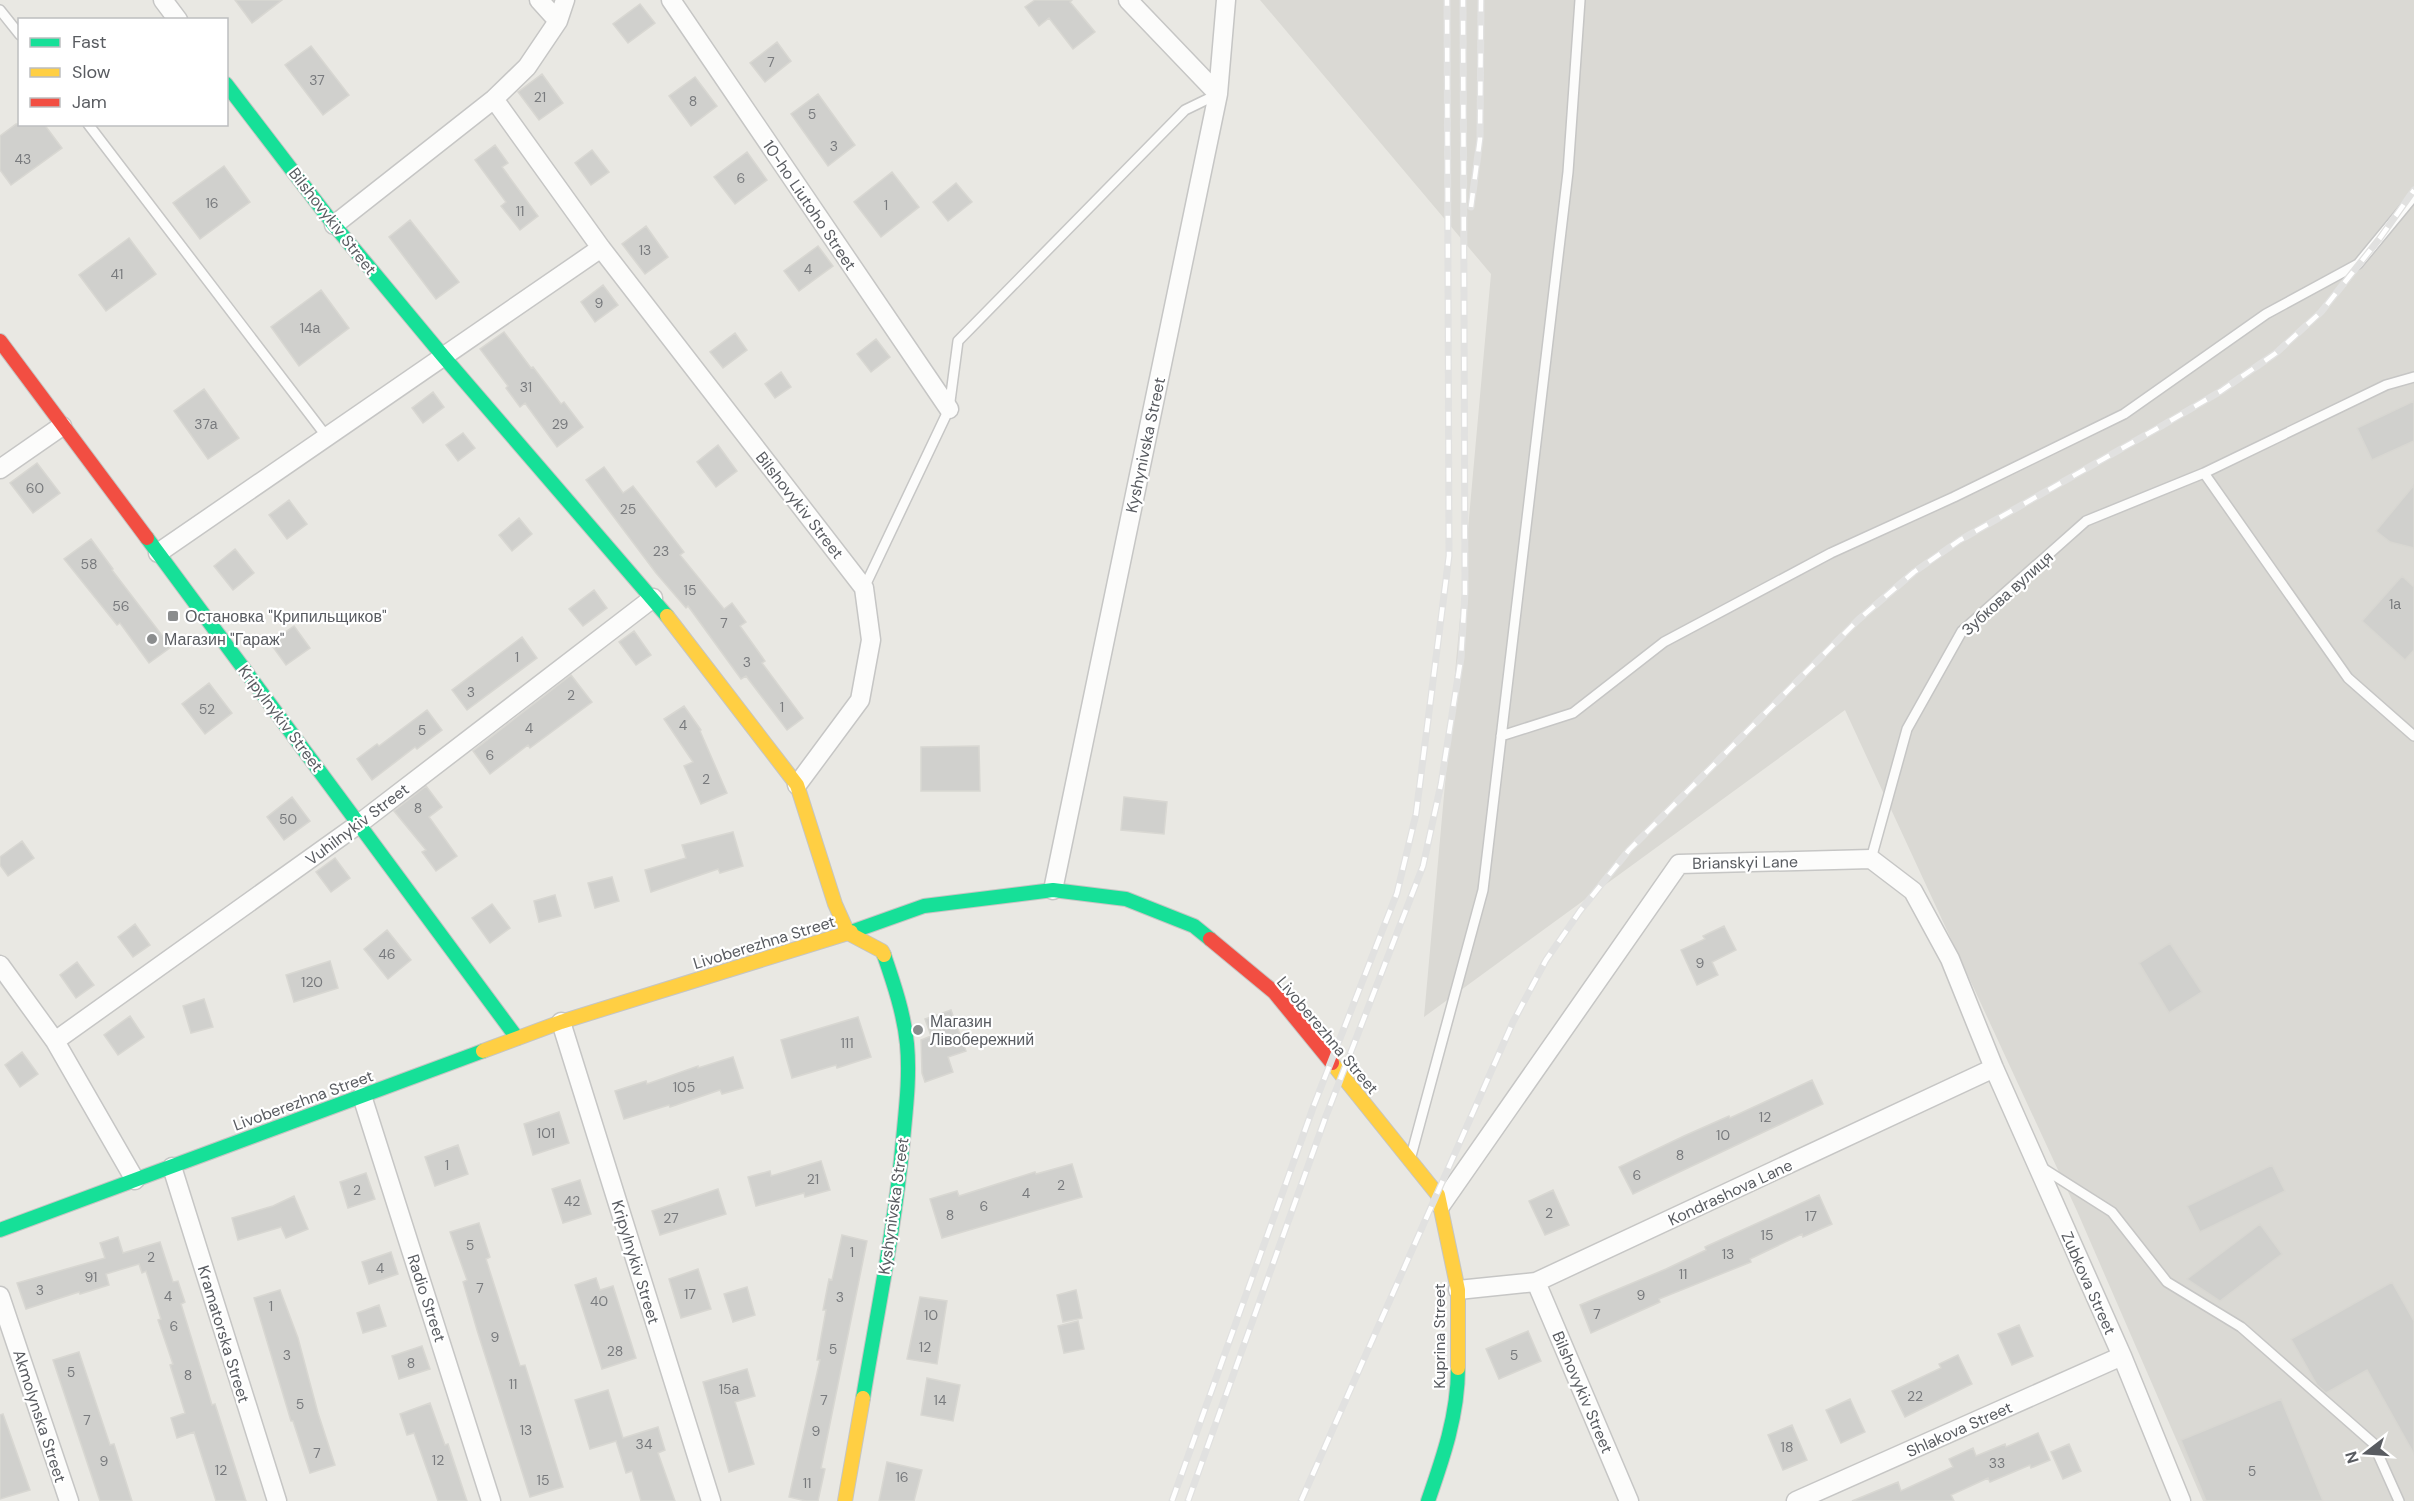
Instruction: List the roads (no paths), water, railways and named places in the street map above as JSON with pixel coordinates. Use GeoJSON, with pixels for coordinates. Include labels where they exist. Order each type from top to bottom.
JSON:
{"type":"FeatureCollection","features":[{"type":"Feature","properties":{"kind":"street"},"geometry":{"type":"LineString","coordinates":[[163,0],[176,18]]}},
{"type":"Feature","properties":{"kind":"street"},"geometry":{"type":"LineString","coordinates":[[539,0],[558,21]]}},
{"type":"Feature","properties":{"kind":"street"},"geometry":{"type":"LineString","coordinates":[[334,225],[494,99],[527,66],[558,21],[565,0]]}},
{"type":"Feature","properties":{"kind":"street","name":"10-ho Liutoho Street"},"geometry":{"type":"LineString","coordinates":[[671,0],[949,410]]}},
{"type":"Feature","properties":{"kind":"street"},"geometry":{"type":"LineString","coordinates":[[1128,0],[1218,94]]}},
{"type":"Feature","properties":{"kind":"street","name":"Kyshynivska Street"},"geometry":{"type":"LineString","coordinates":[[1053,890],[1218,94],[1226,0]]}},
{"type":"Feature","properties":{"kind":"street","name":"Bilshovykiv Street"},"geometry":{"type":"LineString","coordinates":[[228,87],[334,225],[443,356],[653,598],[797,785],[835,904],[848,933]]}},
{"type":"Feature","properties":{"kind":"street","name":"Bilshovykiv Street"},"geometry":{"type":"LineString","coordinates":[[494,99],[601,248],[864,588]]}},
{"type":"Feature","properties":{"kind":"street"},"geometry":{"type":"LineString","coordinates":[[158,553],[601,248]]}},
{"type":"Feature","properties":{"kind":"street","name":"Kripylnykiv Street"},"geometry":{"type":"LineString","coordinates":[[0,341],[360,823],[517,1038]]}},
{"type":"Feature","properties":{"kind":"street"},"geometry":{"type":"LineString","coordinates":[[0,469],[62,426]]}},
{"type":"Feature","properties":{"kind":"street"},"geometry":{"type":"LineString","coordinates":[[797,785],[860,700],[871,640],[864,588]]}},
{"type":"Feature","properties":{"kind":"street","name":"Vuhilnykiv Street"},"geometry":{"type":"LineString","coordinates":[[55,1041],[360,823],[653,598]]}},
{"type":"Feature","properties":{"kind":"street"},"geometry":{"type":"LineString","coordinates":[[1871,859],[1913,891],[1950,959],[1994,1068]]}},
{"type":"Feature","properties":{"kind":"street","name":"Brianskyi Lane"},"geometry":{"type":"LineString","coordinates":[[1441,1205],[1678,864],[1871,859]]}},
{"type":"Feature","properties":{"kind":"street","name":"Livoberezhna Street"},"geometry":{"type":"LineString","coordinates":[[0,1230],[561,1022],[848,933],[924,906],[1053,890],[1126,899],[1194,926],[1274,992],[1438,1195],[1441,1205]]}},
{"type":"Feature","properties":{"kind":"street","name":"Kyshynivska Street"},"geometry":{"type":"LineString","coordinates":[[845,1501],[900,1180],[908,1053],[896,987],[882,951],[848,933]]}},
{"type":"Feature","properties":{"kind":"street"},"geometry":{"type":"LineString","coordinates":[[0,965],[55,1041],[135,1180]]}},
{"type":"Feature","properties":{"kind":"street","name":"Kripylnykiv Street"},"geometry":{"type":"LineString","coordinates":[[561,1022],[711,1501]]}},
{"type":"Feature","properties":{"kind":"street","name":"Zubkova Street"},"geometry":{"type":"LineString","coordinates":[[1994,1068],[2122,1356],[2181,1501]]}},
{"type":"Feature","properties":{"kind":"street","name":"Kondrashova Lane"},"geometry":{"type":"LineString","coordinates":[[1458,1290],[1536,1282],[1994,1068]]}},
{"type":"Feature","properties":{"kind":"street","name":"Radio Street"},"geometry":{"type":"LineString","coordinates":[[362,1096],[491,1501]]}},
{"type":"Feature","properties":{"kind":"street","name":"Kramatorska Street"},"geometry":{"type":"LineString","coordinates":[[172,1167],[277,1501]]}},
{"type":"Feature","properties":{"kind":"street","name":"Kuprina Street"},"geometry":{"type":"LineString","coordinates":[[1428,1501],[1449,1440],[1458,1382],[1458,1290],[1441,1205]]}},
{"type":"Feature","properties":{"kind":"street","name":"Bilshovykiv Street"},"geometry":{"type":"LineString","coordinates":[[1536,1282],[1629,1501]]}},
{"type":"Feature","properties":{"kind":"street","name":"Akmolynska Street"},"geometry":{"type":"LineString","coordinates":[[0,1296],[69,1501]]}},
{"type":"Feature","properties":{"kind":"street","name":"Shlakova Street"},"geometry":{"type":"LineString","coordinates":[[1796,1501],[2122,1356]]}},
{"type":"Feature","properties":{"kind":"lane"},"geometry":{"type":"LineString","coordinates":[[1410,1161],[1483,890],[1568,172],[1580,0]]}},
{"type":"Feature","properties":{"kind":"lane"},"geometry":{"type":"LineString","coordinates":[[0,10],[18,32]]}},
{"type":"Feature","properties":{"kind":"lane"},"geometry":{"type":"LineString","coordinates":[[864,588],[949,410],[958,341],[1185,110],[1218,94]]}},
{"type":"Feature","properties":{"kind":"lane"},"geometry":{"type":"LineString","coordinates":[[90,126],[327,437]]}},
{"type":"Feature","properties":{"kind":"lane"},"geometry":{"type":"LineString","coordinates":[[1501,736],[1573,713],[1664,642],[1832,553],[1954,497],[2124,414],[2266,314],[2358,264],[2414,196]]}},
{"type":"Feature","properties":{"kind":"lane","name":"Зубкова вулиця"},"geometry":{"type":"LineString","coordinates":[[1871,859],[1907,729],[1962,631],[2086,521],[2204,473],[2386,385],[2414,377]]}},
{"type":"Feature","properties":{"kind":"lane"},"geometry":{"type":"LineString","coordinates":[[2204,473],[2348,678],[2414,736]]}},
{"type":"Feature","properties":{"kind":"lane"},"geometry":{"type":"LineString","coordinates":[[2037,1164],[2112,1212],[2167,1282],[2241,1327],[2373,1443],[2399,1501]]}},
{"type":"Feature","properties":{"kind":"railway"},"geometry":{"type":"LineString","coordinates":[[1172,1501],[1314,1105],[1397,893],[1416,814],[1449,556],[1447,0]]}},
{"type":"Feature","properties":{"kind":"railway"},"geometry":{"type":"LineString","coordinates":[[1188,1501],[1326,1116],[1423,866],[1441,784],[1461,658],[1465,593],[1463,0]]}},
{"type":"Feature","properties":{"kind":"railway"},"geometry":{"type":"LineString","coordinates":[[1471,207],[1480,139],[1481,0]]}},
{"type":"Feature","properties":{"kind":"railway"},"geometry":{"type":"LineString","coordinates":[[1301,1501],[1513,1022],[1546,960],[1580,911],[1629,850],[1858,620],[1914,572],[1960,540],[2221,391],[2276,353],[2321,312],[2380,238],[2414,190]]}},
{"type":"Feature","properties":{"kind":"place","name":"Остановка \"Крипильщиков\""},"geometry":{"type":"Point","coordinates":[173,616]}},
{"type":"Feature","properties":{"kind":"place","name":"Магазин \"Гараж\""},"geometry":{"type":"Point","coordinates":[152,639]}},
{"type":"Feature","properties":{"kind":"place","name":"Магазин Лівобережний"},"geometry":{"type":"Point","coordinates":[918,1030]}}]}
